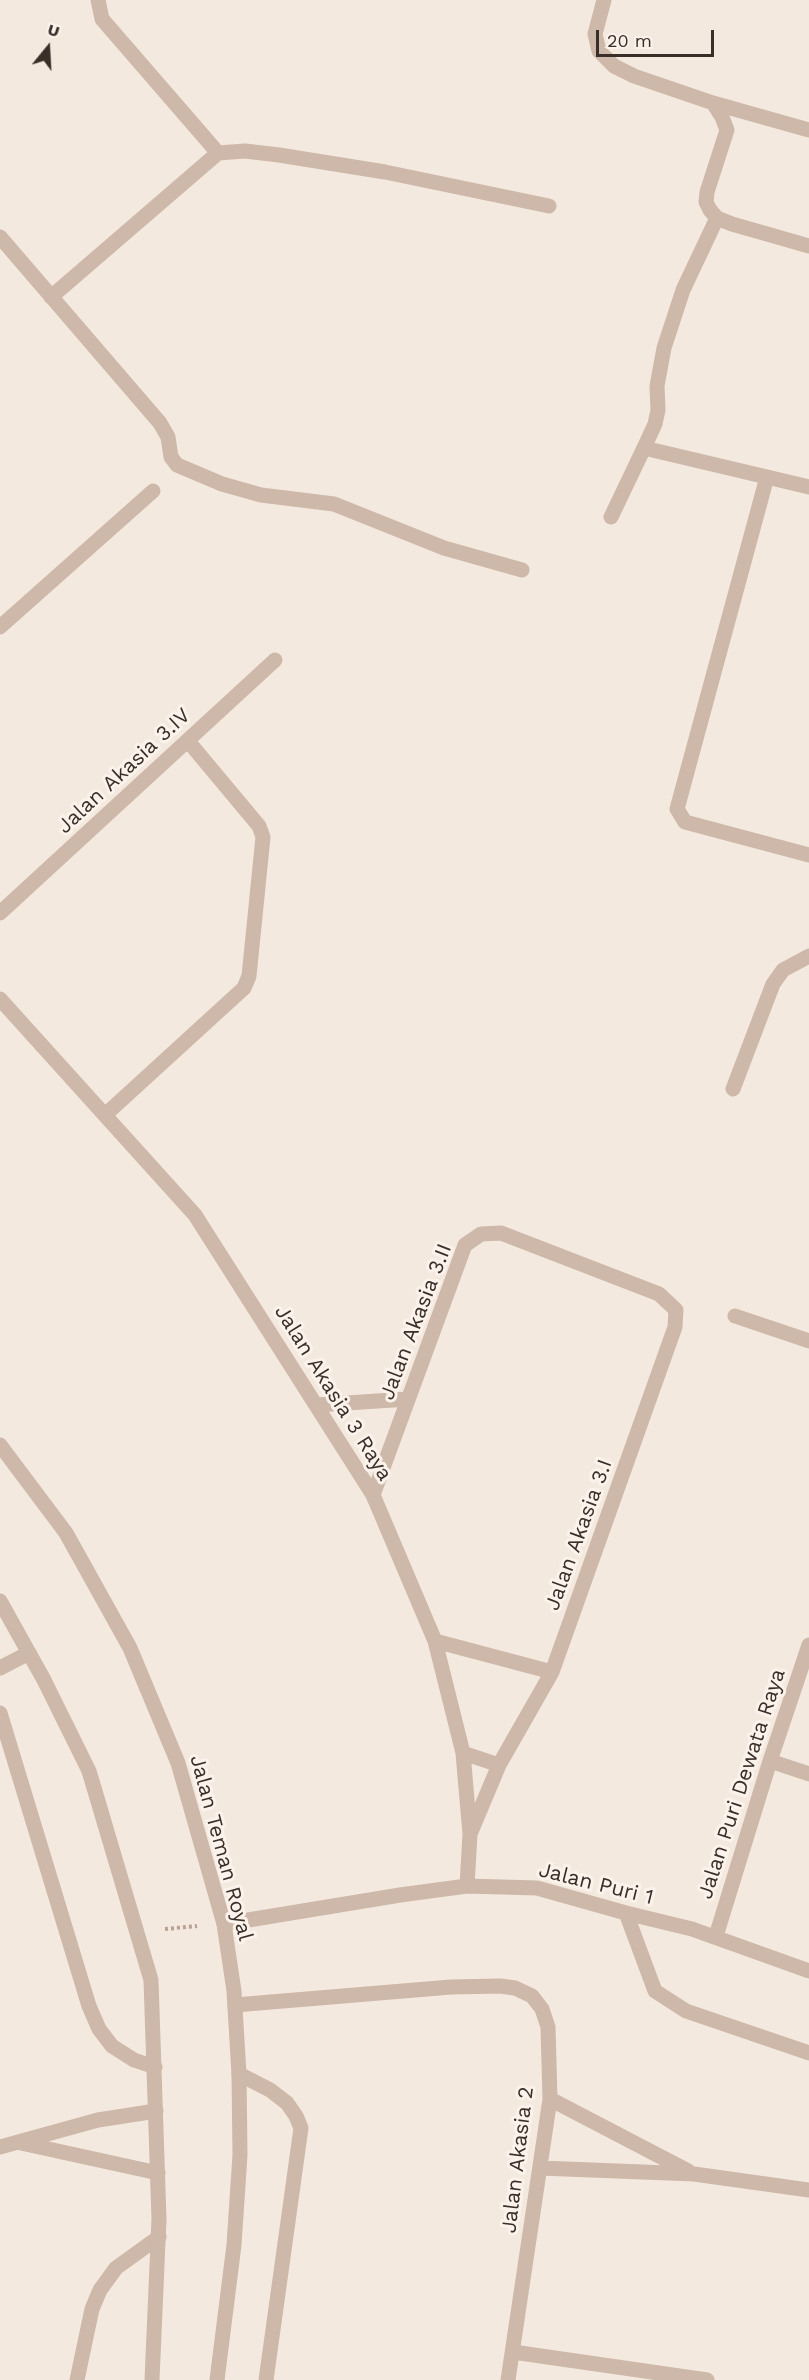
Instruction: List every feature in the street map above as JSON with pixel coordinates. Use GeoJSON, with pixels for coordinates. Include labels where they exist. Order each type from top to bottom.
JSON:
{"type":"FeatureCollection","features":[{"type":"Feature","properties":{"kind":"street"},"geometry":{"type":"LineString","coordinates":[[98,0],[102,19],[218,153]]}},
{"type":"Feature","properties":{"kind":"street"},"geometry":{"type":"LineString","coordinates":[[604,0],[595,34],[599,51],[614,66],[634,76],[713,103],[809,130]]}},
{"type":"Feature","properties":{"kind":"street"},"geometry":{"type":"LineString","coordinates":[[713,103],[727,130],[707,192],[706,202],[710,210],[717,218],[809,246]]}},
{"type":"Feature","properties":{"kind":"street"},"geometry":{"type":"LineString","coordinates":[[51,297],[218,153],[245,151],[386,172],[549,206]]}},
{"type":"Feature","properties":{"kind":"street"},"geometry":{"type":"LineString","coordinates":[[611,517],[655,424],[658,410],[657,386],[664,348],[683,290],[717,218]]}},
{"type":"Feature","properties":{"kind":"street"},"geometry":{"type":"LineString","coordinates":[[0,237],[160,423],[168,437],[171,457],[177,465],[222,484],[261,495],[334,504],[444,548],[522,570]]}},
{"type":"Feature","properties":{"kind":"street"},"geometry":{"type":"LineString","coordinates":[[644,447],[809,487]]}},
{"type":"Feature","properties":{"kind":"street"},"geometry":{"type":"LineString","coordinates":[[767,477],[677,809],[685,822],[809,855]]}},
{"type":"Feature","properties":{"kind":"street"},"geometry":{"type":"LineString","coordinates":[[0,627],[153,491]]}},
{"type":"Feature","properties":{"kind":"street","name":"Jalan Akasia 3.IV"},"geometry":{"type":"LineString","coordinates":[[0,913],[275,660]]}},
{"type":"Feature","properties":{"kind":"street"},"geometry":{"type":"LineString","coordinates":[[105,1115],[244,988],[249,976],[263,837],[259,826],[188,741]]}},
{"type":"Feature","properties":{"kind":"street"},"geometry":{"type":"LineString","coordinates":[[733,1089],[772,984],[783,970],[809,956]]}},
{"type":"Feature","properties":{"kind":"street","name":"Jalan Akasia 3 Raya"},"geometry":{"type":"LineString","coordinates":[[0,999],[195,1215],[373,1495],[435,1641],[462,1753],[470,1834],[467,1886]]}},
{"type":"Feature","properties":{"kind":"street","name":"Jalan Akasia 3.II"},"geometry":{"type":"LineString","coordinates":[[373,1495],[465,1245],[481,1234],[501,1233],[659,1294],[676,1310]]}},
{"type":"Feature","properties":{"kind":"street","name":"Jalan Akasia 3.I"},"geometry":{"type":"LineString","coordinates":[[470,1834],[499,1765],[552,1672],[675,1328],[676,1310]]}},
{"type":"Feature","properties":{"kind":"street"},"geometry":{"type":"LineString","coordinates":[[735,1316],[809,1341]]}},
{"type":"Feature","properties":{"kind":"street"},"geometry":{"type":"LineString","coordinates":[[316,1405],[408,1400]]}},
{"type":"Feature","properties":{"kind":"street","name":"Jalan Teman Royal"},"geometry":{"type":"LineString","coordinates":[[0,1445],[66,1533],[130,1648],[177,1763],[226,1930],[234,1998],[239,2074],[239,2166],[234,2245],[217,2380]]}},
{"type":"Feature","properties":{"kind":"street"},"geometry":{"type":"LineString","coordinates":[[0,1601],[89,1771],[151,1980],[159,2237],[152,2380]]}},
{"type":"Feature","properties":{"kind":"street"},"geometry":{"type":"LineString","coordinates":[[435,1641],[552,1672]]}},
{"type":"Feature","properties":{"kind":"street","name":"Jalan Puri Dewata Raya"},"geometry":{"type":"LineString","coordinates":[[716,1936],[770,1761],[809,1646]]}},
{"type":"Feature","properties":{"kind":"street"},"geometry":{"type":"LineString","coordinates":[[0,1668],[29,1653]]}},
{"type":"Feature","properties":{"kind":"street"},"geometry":{"type":"LineString","coordinates":[[0,1713],[89,2006],[99,2029],[112,2046],[134,2060],[154,2067]]}},
{"type":"Feature","properties":{"kind":"street"},"geometry":{"type":"LineString","coordinates":[[462,1753],[499,1765]]}},
{"type":"Feature","properties":{"kind":"street"},"geometry":{"type":"LineString","coordinates":[[770,1761],[809,1774]]}},
{"type":"Feature","properties":{"kind":"street","name":"Jalan Puri 1"},"geometry":{"type":"LineString","coordinates":[[226,1930],[400,1894],[467,1886],[537,1888],[628,1920],[716,1936],[809,1971]]}},
{"type":"Feature","properties":{"kind":"street"},"geometry":{"type":"LineString","coordinates":[[628,1920],[655,1991],[686,2011],[809,2053]]}},
{"type":"Feature","properties":{"kind":"street","name":"Jalan Akasia 2"},"geometry":{"type":"LineString","coordinates":[[234,1998],[500,1986],[515,1988],[531,1996],[542,2009],[548,2027],[550,2099],[508,2380]]}},
{"type":"Feature","properties":{"kind":"street"},"geometry":{"type":"LineString","coordinates":[[239,2074],[270,2090],[286,2103],[296,2116],[301,2128],[266,2380]]}},
{"type":"Feature","properties":{"kind":"street"},"geometry":{"type":"LineString","coordinates":[[550,2099],[694,2174]]}},
{"type":"Feature","properties":{"kind":"street"},"geometry":{"type":"LineString","coordinates":[[0,2147],[98,2120],[156,2111]]}},
{"type":"Feature","properties":{"kind":"street"},"geometry":{"type":"LineString","coordinates":[[18,2142],[158,2173]]}},
{"type":"Feature","properties":{"kind":"street"},"geometry":{"type":"LineString","coordinates":[[540,2168],[694,2174],[809,2190]]}},
{"type":"Feature","properties":{"kind":"street"},"geometry":{"type":"LineString","coordinates":[[77,2380],[92,2309],[100,2290],[116,2268],[159,2237]]}},
{"type":"Feature","properties":{"kind":"street"},"geometry":{"type":"LineString","coordinates":[[513,2352],[707,2380]]}},
{"type":"Feature","properties":{"kind":"path"},"geometry":{"type":"LineString","coordinates":[[164,1929],[198,1926]]}}]}
